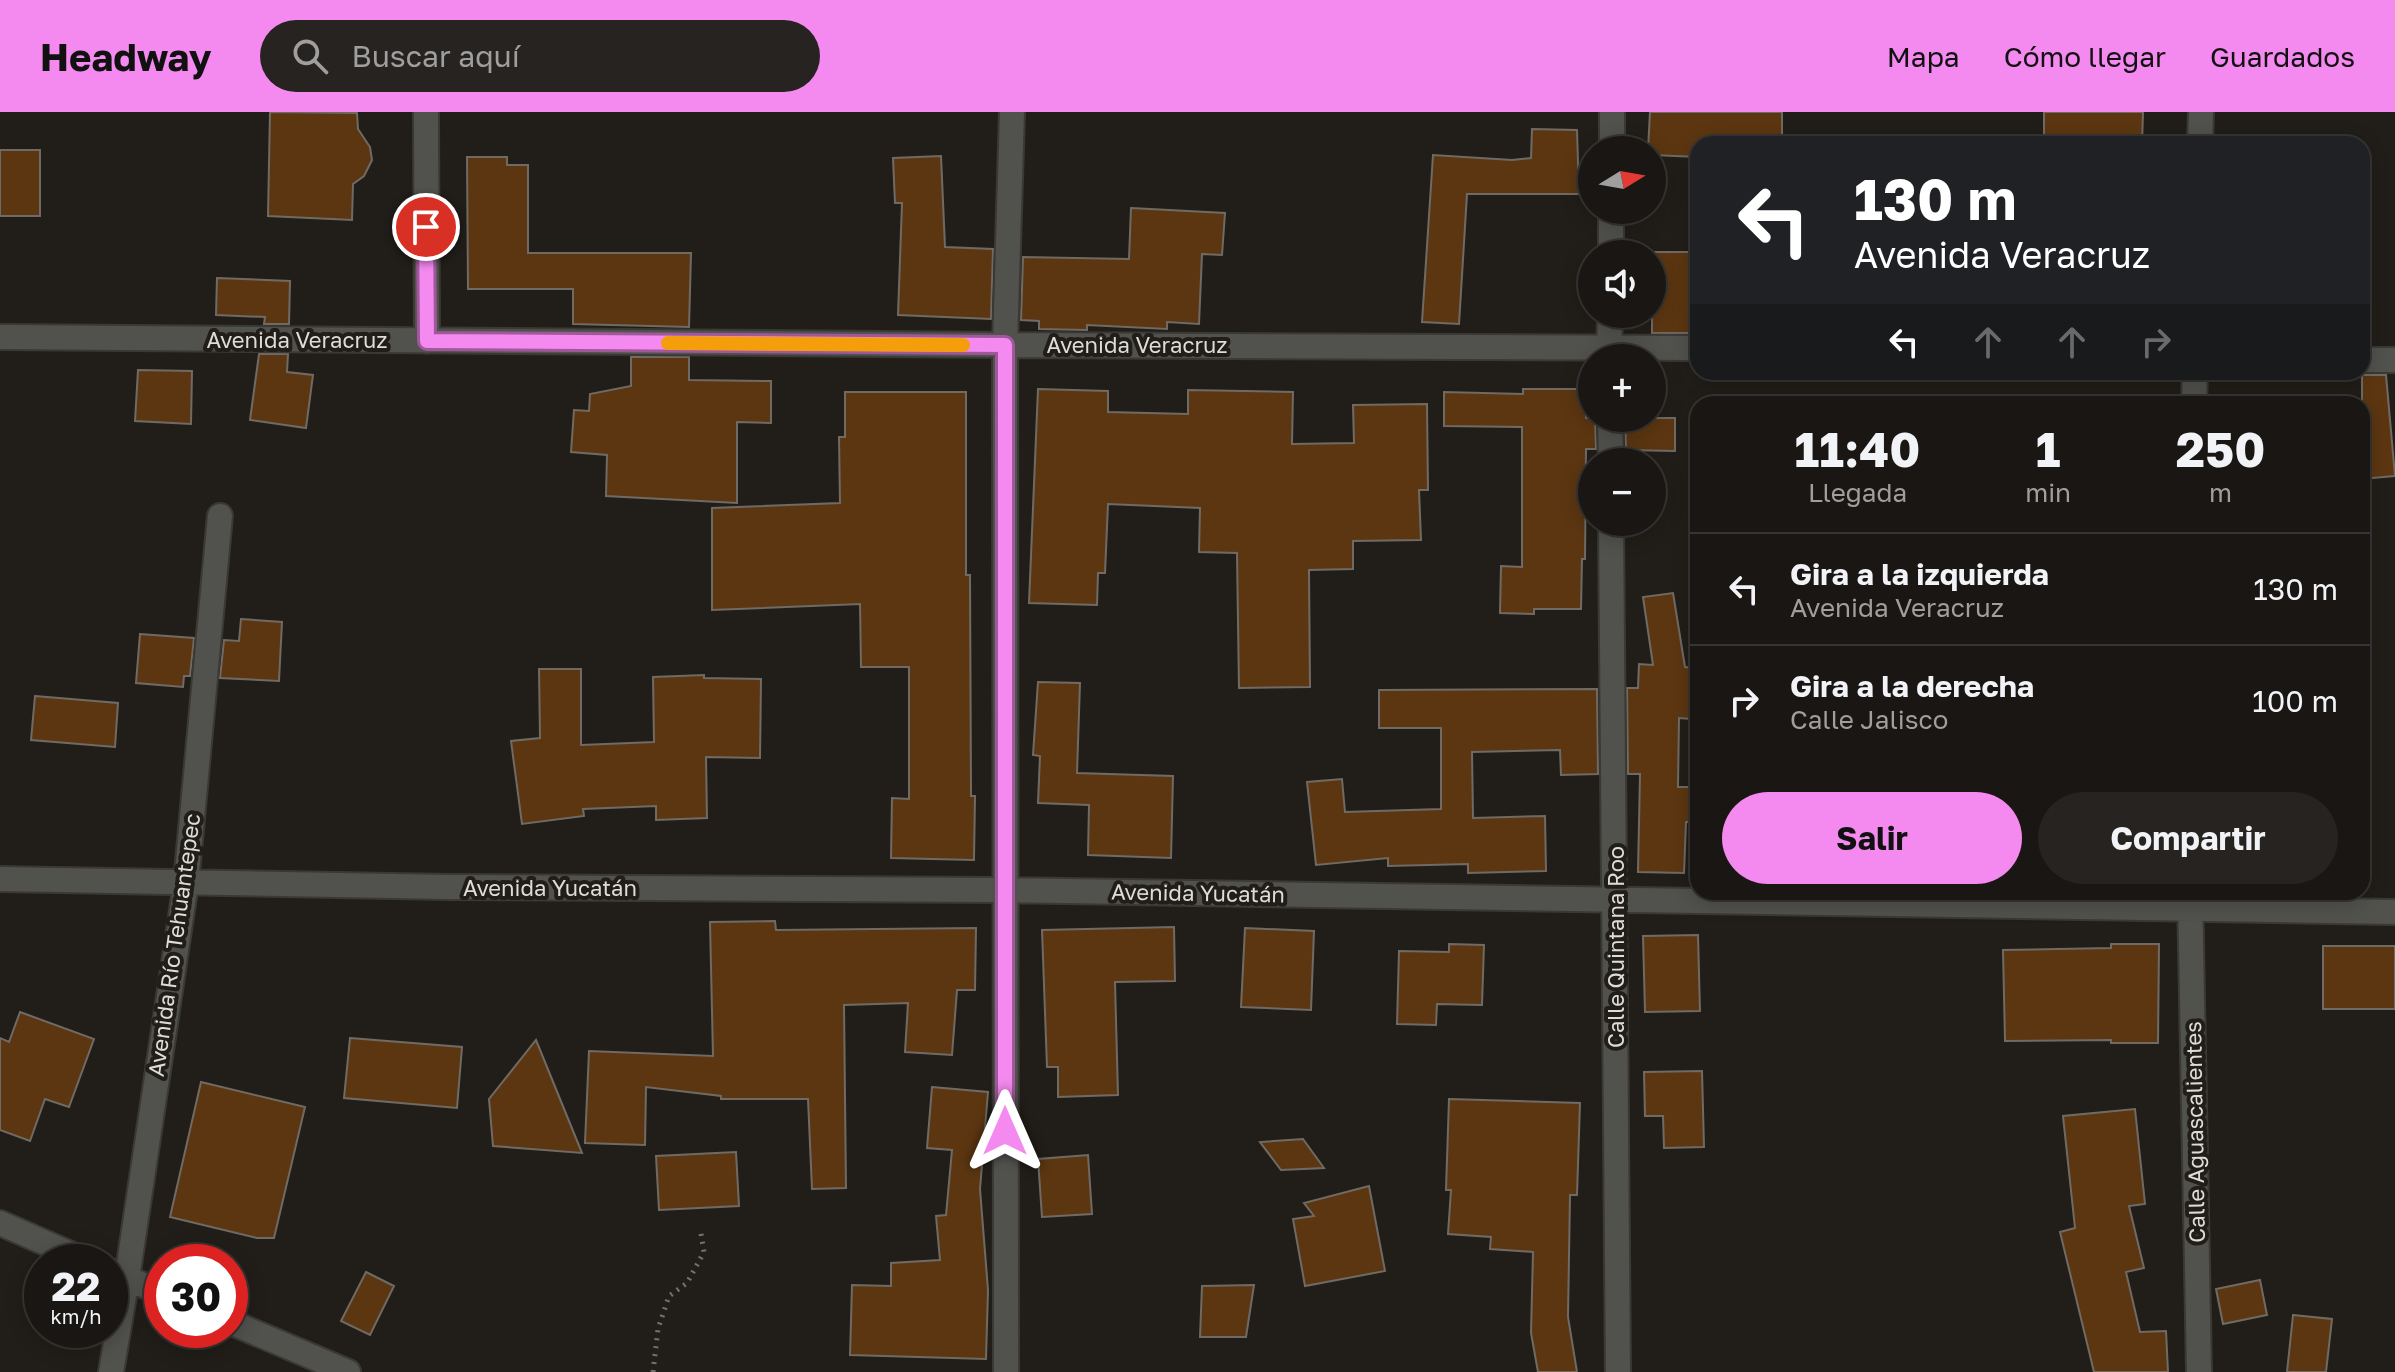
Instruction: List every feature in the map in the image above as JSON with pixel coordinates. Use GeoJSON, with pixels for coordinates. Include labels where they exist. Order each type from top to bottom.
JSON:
{"type":"FeatureCollection","features":[{"type":"Feature","properties":{"kind":"street"},"geometry":{"type":"LineString","coordinates":[[426,112],[427,341]]}},
{"type":"Feature","properties":{"kind":"street"},"geometry":{"type":"LineString","coordinates":[[1006,1372],[1005,345],[1012,112]]}},
{"type":"Feature","properties":{"kind":"street"},"geometry":{"type":"LineString","coordinates":[[1612,112],[1612,136]]}},
{"type":"Feature","properties":{"kind":"street"},"geometry":{"type":"LineString","coordinates":[[2200,136],[2201,112]]}},
{"type":"Feature","properties":{"kind":"street","name":"Avenida Veracruz"},"geometry":{"type":"LineString","coordinates":[[0,337],[1578,352]]}},
{"type":"Feature","properties":{"kind":"street","name":"Avenida Veracruz"},"geometry":{"type":"LineString","coordinates":[[1666,349],[1690,348]]}},
{"type":"Feature","properties":{"kind":"street"},"geometry":{"type":"LineString","coordinates":[[2370,360],[2395,360]]}},
{"type":"Feature","properties":{"kind":"street","name":"Avenida Río Tehuantepec"},"geometry":{"type":"LineString","coordinates":[[124,1244],[186,883],[220,516]]}},
{"type":"Feature","properties":{"kind":"street","name":"Calle Quintana Roo"},"geometry":{"type":"LineString","coordinates":[[1611,536],[1618,1372]]}},
{"type":"Feature","properties":{"kind":"street","name":"Avenida Yucatán"},"geometry":{"type":"LineString","coordinates":[[0,879],[1690,899]]}},
{"type":"Feature","properties":{"kind":"street","name":"Avenida Yucatán"},"geometry":{"type":"LineString","coordinates":[[1903,900],[2190,901],[2395,912]]}},
{"type":"Feature","properties":{"kind":"street","name":"Calle Aguascalientes"},"geometry":{"type":"LineString","coordinates":[[2190,901],[2199,1372]]}},
{"type":"Feature","properties":{"kind":"street"},"geometry":{"type":"LineString","coordinates":[[0,1223],[48,1244]]}},
{"type":"Feature","properties":{"kind":"street"},"geometry":{"type":"LineString","coordinates":[[248,1330],[348,1372]]}},
{"type":"Feature","properties":{"kind":"street","name":"Avenida Río Tehuantepec"},"geometry":{"type":"LineString","coordinates":[[111,1372],[113,1348]]}},
{"type":"Feature","properties":{"kind":"path"},"geometry":{"type":"LineString","coordinates":[[653,1372],[658,1329],[669,1296],[687,1283],[704,1252],[700,1228]]}},
{"type":"Feature","properties":{"kind":"building"},"geometry":{"type":"Polygon","coordinates":[[[270,112],[357,113],[358,129],[370,147],[372,160],[364,176],[353,184],[352,220],[268,216],[270,112]]]}},
{"type":"Feature","properties":{"kind":"building"},"geometry":{"type":"Polygon","coordinates":[[[1650,112],[1782,112],[1782,136],[1690,136],[1690,157],[1666,156],[1666,136],[1649,136],[1650,112]]]}},
{"type":"Feature","properties":{"kind":"building"},"geometry":{"type":"Polygon","coordinates":[[[2044,112],[2143,112],[2142,136],[2044,136],[2044,112]]]}},
{"type":"Feature","properties":{"kind":"building"},"geometry":{"type":"Polygon","coordinates":[[[1532,129],[1577,130],[1578,194],[1467,194],[1459,324],[1422,322],[1433,155],[1512,160],[1531,158],[1532,129]]]}},
{"type":"Feature","properties":{"kind":"building"},"geometry":{"type":"Polygon","coordinates":[[[0,150],[40,150],[40,216],[0,216],[0,150]]]}},
{"type":"Feature","properties":{"kind":"building"},"geometry":{"type":"Polygon","coordinates":[[[941,156],[945,247],[993,249],[991,319],[898,315],[902,203],[895,203],[893,158],[941,156]]]}},
{"type":"Feature","properties":{"kind":"building"},"geometry":{"type":"Polygon","coordinates":[[[467,157],[507,157],[507,165],[528,165],[528,253],[691,253],[689,327],[573,324],[573,289],[468,289],[467,157]]]}},
{"type":"Feature","properties":{"kind":"building"},"geometry":{"type":"Polygon","coordinates":[[[1131,208],[1225,213],[1222,255],[1202,254],[1199,324],[1167,322],[1167,329],[1087,325],[1087,330],[1039,329],[1039,321],[1021,320],[1023,257],[1129,259],[1131,208]]]}},
{"type":"Feature","properties":{"kind":"building"},"geometry":{"type":"Polygon","coordinates":[[[1666,252],[1690,252],[1690,333],[1652,333],[1652,328],[1666,328],[1666,252]]]}},
{"type":"Feature","properties":{"kind":"building"},"geometry":{"type":"Polygon","coordinates":[[[217,278],[290,281],[289,324],[264,324],[265,317],[216,315],[217,278]]]}},
{"type":"Feature","properties":{"kind":"building"},"geometry":{"type":"Polygon","coordinates":[[[259,354],[288,354],[287,372],[313,375],[306,428],[250,420],[259,354]]]}},
{"type":"Feature","properties":{"kind":"building"},"geometry":{"type":"Polygon","coordinates":[[[631,357],[689,357],[689,380],[771,381],[771,423],[737,422],[737,503],[606,496],[607,455],[571,452],[574,410],[589,411],[590,394],[631,386],[631,357]]]}},
{"type":"Feature","properties":{"kind":"building"},"geometry":{"type":"Polygon","coordinates":[[[138,370],[192,371],[191,424],[135,421],[138,370]]]}},
{"type":"Feature","properties":{"kind":"building"},"geometry":{"type":"Polygon","coordinates":[[[2370,375],[2386,375],[2395,476],[2370,478],[2370,396],[2362,396],[2362,380],[2370,380],[2370,375]]]}},
{"type":"Feature","properties":{"kind":"building"},"geometry":{"type":"Polygon","coordinates":[[[1038,389],[1108,391],[1108,412],[1188,414],[1188,390],[1293,392],[1292,444],[1354,443],[1353,405],[1427,404],[1428,490],[1419,490],[1421,540],[1353,541],[1353,569],[1309,570],[1310,687],[1239,688],[1237,553],[1199,552],[1200,508],[1108,504],[1105,573],[1098,573],[1097,605],[1029,603],[1038,389]]]}},
{"type":"Feature","properties":{"kind":"building"},"geometry":{"type":"Polygon","coordinates":[[[1523,389],[1578,389],[1578,432],[1595,432],[1596,448],[1578,448],[1578,536],[1585,536],[1581,609],[1534,609],[1534,614],[1500,613],[1501,566],[1522,567],[1522,427],[1444,426],[1444,392],[1523,394],[1523,389]]]}},
{"type":"Feature","properties":{"kind":"building"},"geometry":{"type":"Polygon","coordinates":[[[845,392],[966,392],[966,575],[970,575],[974,860],[891,858],[892,798],[909,799],[909,667],[861,667],[860,604],[712,610],[712,508],[840,503],[839,437],[845,437],[845,392]]]}},
{"type":"Feature","properties":{"kind":"building"},"geometry":{"type":"Polygon","coordinates":[[[1666,418],[1675,418],[1675,451],[1666,451],[1666,448],[1626,448],[1625,432],[1666,432],[1666,418]]]}},
{"type":"Feature","properties":{"kind":"building"},"geometry":{"type":"Polygon","coordinates":[[[1673,593],[1685,667],[1690,668],[1690,719],[1679,718],[1678,787],[1690,787],[1690,822],[1686,822],[1684,873],[1638,872],[1640,774],[1628,774],[1627,688],[1638,688],[1639,664],[1653,665],[1643,597],[1673,593]]]}},
{"type":"Feature","properties":{"kind":"building"},"geometry":{"type":"Polygon","coordinates":[[[241,619],[282,622],[279,681],[220,678],[224,640],[239,641],[241,619]]]}},
{"type":"Feature","properties":{"kind":"building"},"geometry":{"type":"Polygon","coordinates":[[[140,634],[194,638],[190,676],[184,676],[183,687],[136,683],[140,634]]]}},
{"type":"Feature","properties":{"kind":"building"},"geometry":{"type":"Polygon","coordinates":[[[539,669],[581,669],[581,745],[654,742],[653,677],[704,675],[704,678],[761,679],[760,758],[706,757],[707,818],[656,820],[656,806],[583,809],[584,816],[522,824],[511,741],[540,738],[539,669]]]}},
{"type":"Feature","properties":{"kind":"building"},"geometry":{"type":"Polygon","coordinates":[[[1038,682],[1080,683],[1077,773],[1173,776],[1171,858],[1088,855],[1089,805],[1038,803],[1040,756],[1033,755],[1038,682]]]}},
{"type":"Feature","properties":{"kind":"building"},"geometry":{"type":"Polygon","coordinates":[[[1597,689],[1598,774],[1561,775],[1560,750],[1472,752],[1473,818],[1545,816],[1546,871],[1468,873],[1468,864],[1388,866],[1388,858],[1316,865],[1307,782],[1342,779],[1345,812],[1441,809],[1441,728],[1379,728],[1379,690],[1597,689]]]}},
{"type":"Feature","properties":{"kind":"building"},"geometry":{"type":"Polygon","coordinates":[[[35,696],[118,703],[115,747],[31,740],[35,696]]]}},
{"type":"Feature","properties":{"kind":"building"},"geometry":{"type":"Polygon","coordinates":[[[775,921],[776,930],[976,928],[975,990],[957,990],[952,1055],[905,1052],[908,1003],[844,1005],[846,1188],[812,1189],[808,1099],[721,1099],[721,1096],[646,1087],[645,1145],[585,1143],[589,1051],[713,1056],[710,922],[775,921]]]}},
{"type":"Feature","properties":{"kind":"building"},"geometry":{"type":"Polygon","coordinates":[[[1174,927],[1175,981],[1115,982],[1118,1095],[1058,1097],[1058,1067],[1047,1067],[1042,930],[1174,927]]]}},
{"type":"Feature","properties":{"kind":"building"},"geometry":{"type":"Polygon","coordinates":[[[1245,928],[1314,931],[1311,1010],[1241,1007],[1245,928]]]}},
{"type":"Feature","properties":{"kind":"building"},"geometry":{"type":"Polygon","coordinates":[[[1698,935],[1700,1011],[1645,1012],[1643,936],[1698,935]]]}},
{"type":"Feature","properties":{"kind":"building"},"geometry":{"type":"Polygon","coordinates":[[[1449,944],[1484,945],[1482,1005],[1437,1004],[1436,1025],[1397,1024],[1399,951],[1449,952],[1449,944]]]}},
{"type":"Feature","properties":{"kind":"building"},"geometry":{"type":"Polygon","coordinates":[[[2111,944],[2159,944],[2158,1043],[2005,1041],[2003,950],[2111,948],[2111,944]]]}},
{"type":"Feature","properties":{"kind":"building"},"geometry":{"type":"Polygon","coordinates":[[[2323,946],[2395,946],[2395,1009],[2323,1009],[2323,946]]]}},
{"type":"Feature","properties":{"kind":"building"},"geometry":{"type":"Polygon","coordinates":[[[20,1012],[94,1039],[69,1107],[45,1099],[30,1141],[0,1130],[0,1038],[9,1042],[20,1012]]]}},
{"type":"Feature","properties":{"kind":"building"},"geometry":{"type":"Polygon","coordinates":[[[350,1038],[462,1047],[457,1108],[344,1098],[350,1038]]]}},
{"type":"Feature","properties":{"kind":"building"},"geometry":{"type":"Polygon","coordinates":[[[536,1040],[582,1153],[493,1146],[489,1099],[536,1040]]]}},
{"type":"Feature","properties":{"kind":"building"},"geometry":{"type":"Polygon","coordinates":[[[1702,1071],[1704,1147],[1664,1148],[1663,1116],[1645,1116],[1644,1072],[1702,1071]]]}},
{"type":"Feature","properties":{"kind":"building"},"geometry":{"type":"Polygon","coordinates":[[[201,1082],[305,1107],[274,1238],[257,1238],[170,1217],[201,1082]]]}},
{"type":"Feature","properties":{"kind":"building"},"geometry":{"type":"Polygon","coordinates":[[[932,1087],[988,1092],[980,1189],[988,1290],[986,1359],[850,1355],[852,1285],[891,1286],[891,1263],[940,1260],[936,1216],[946,1215],[952,1150],[927,1148],[932,1087]]]}},
{"type":"Feature","properties":{"kind":"building"},"geometry":{"type":"Polygon","coordinates":[[[1449,1099],[1580,1103],[1577,1195],[1570,1195],[1568,1317],[1577,1372],[1538,1372],[1531,1333],[1533,1252],[1490,1249],[1491,1237],[1448,1234],[1451,1190],[1446,1190],[1449,1099]]]}},
{"type":"Feature","properties":{"kind":"building"},"geometry":{"type":"Polygon","coordinates":[[[2135,1109],[2145,1204],[2129,1206],[2144,1268],[2126,1272],[2140,1332],[2166,1331],[2168,1372],[2094,1372],[2060,1232],[2075,1228],[2063,1116],[2135,1109]]]}},
{"type":"Feature","properties":{"kind":"building"},"geometry":{"type":"Polygon","coordinates":[[[1303,1139],[1324,1168],[1281,1170],[1260,1142],[1303,1139]]]}},
{"type":"Feature","properties":{"kind":"building"},"geometry":{"type":"Polygon","coordinates":[[[736,1152],[739,1206],[659,1210],[656,1156],[736,1152]]]}},
{"type":"Feature","properties":{"kind":"building"},"geometry":{"type":"Polygon","coordinates":[[[1088,1155],[1092,1214],[1042,1217],[1038,1159],[1088,1155]]]}},
{"type":"Feature","properties":{"kind":"building"},"geometry":{"type":"Polygon","coordinates":[[[1369,1186],[1385,1271],[1305,1286],[1293,1219],[1314,1216],[1304,1203],[1369,1186]]]}},
{"type":"Feature","properties":{"kind":"building"},"geometry":{"type":"Polygon","coordinates":[[[366,1272],[394,1286],[370,1335],[341,1321],[366,1272]]]}},
{"type":"Feature","properties":{"kind":"building"},"geometry":{"type":"Polygon","coordinates":[[[2260,1280],[2267,1315],[2223,1324],[2216,1289],[2260,1280]]]}},
{"type":"Feature","properties":{"kind":"building"},"geometry":{"type":"Polygon","coordinates":[[[1254,1285],[1246,1337],[1200,1337],[1202,1286],[1254,1285]]]}},
{"type":"Feature","properties":{"kind":"building"},"geometry":{"type":"Polygon","coordinates":[[[2293,1315],[2332,1319],[2326,1372],[2287,1372],[2293,1315]]]}},
{"type":"Feature","properties":{"kind":"slow traffic"},"geometry":{"type":"LineString","coordinates":[[668,343],[963,345]]}},
{"type":"Feature","properties":{"kind":"route"},"geometry":{"type":"LineString","coordinates":[[426,227],[427,341],[1005,345],[1005,1131]]}}]}
